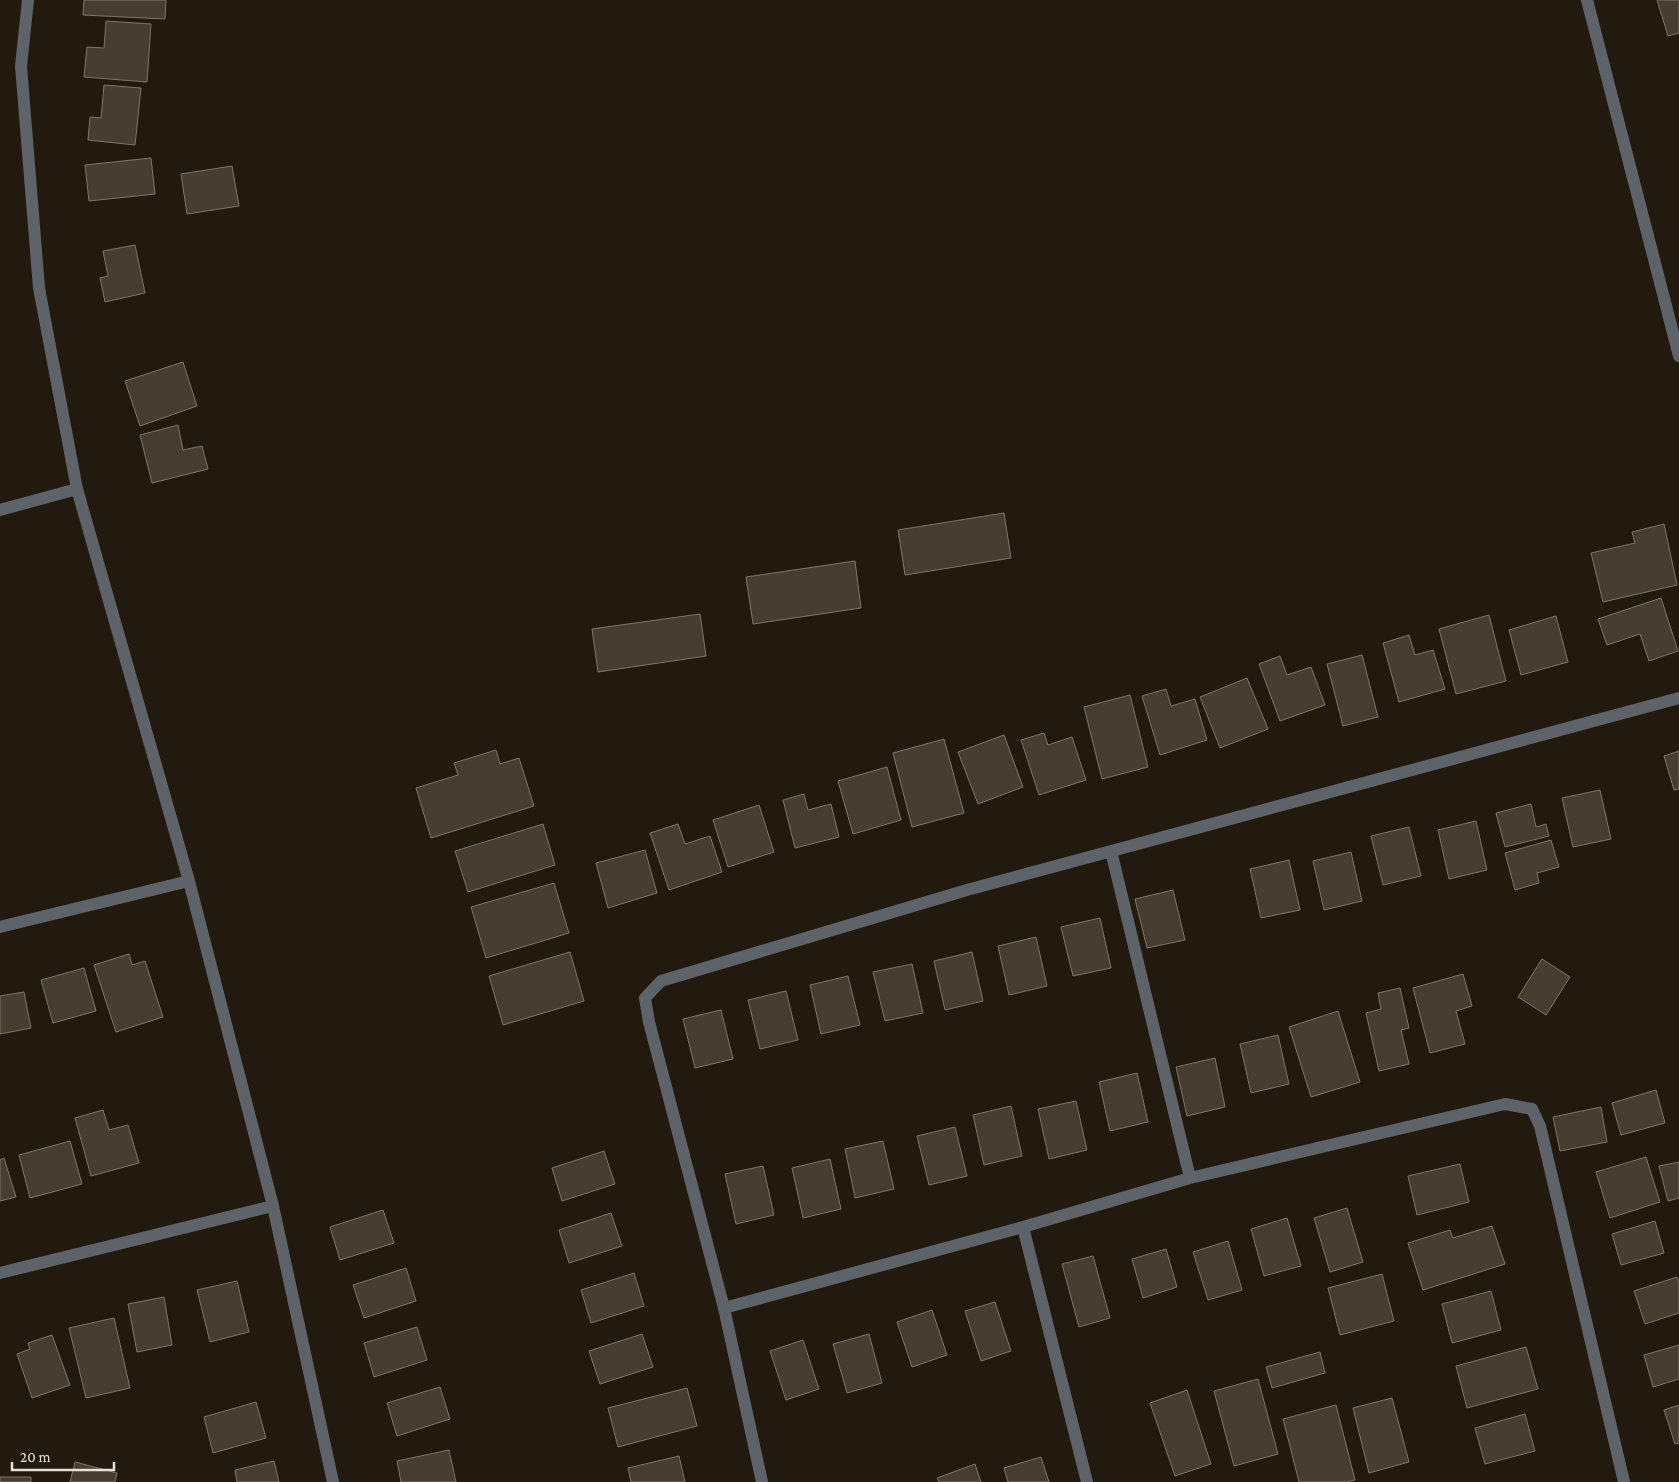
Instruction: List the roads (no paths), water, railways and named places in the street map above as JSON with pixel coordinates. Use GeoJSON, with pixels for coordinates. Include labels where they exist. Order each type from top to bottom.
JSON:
{"type":"FeatureCollection","features":[{"type":"Feature","properties":{"kind":"street"},"geometry":{"type":"LineString","coordinates":[[28,0],[21,66],[39,288],[77,489],[189,881],[273,1206],[333,1482]]}},
{"type":"Feature","properties":{"kind":"street"},"geometry":{"type":"LineString","coordinates":[[1587,0],[1679,356]]}},
{"type":"Feature","properties":{"kind":"street"},"geometry":{"type":"LineString","coordinates":[[0,510],[77,489]]}},
{"type":"Feature","properties":{"kind":"street"},"geometry":{"type":"LineString","coordinates":[[762,1482],[724,1308],[649,1022],[646,998],[661,981],[967,890],[1679,698]]}},
{"type":"Feature","properties":{"kind":"street"},"geometry":{"type":"LineString","coordinates":[[1111,851],[1190,1178]]}},
{"type":"Feature","properties":{"kind":"street"},"geometry":{"type":"LineString","coordinates":[[0,927],[189,881]]}},
{"type":"Feature","properties":{"kind":"street"},"geometry":{"type":"LineString","coordinates":[[724,1308],[1023,1227],[1190,1178],[1505,1104],[1532,1109],[1540,1126],[1624,1482]]}},
{"type":"Feature","properties":{"kind":"street"},"geometry":{"type":"LineString","coordinates":[[0,1273],[273,1206]]}},
{"type":"Feature","properties":{"kind":"street"},"geometry":{"type":"LineString","coordinates":[[1023,1227],[1086,1482]]}}]}
